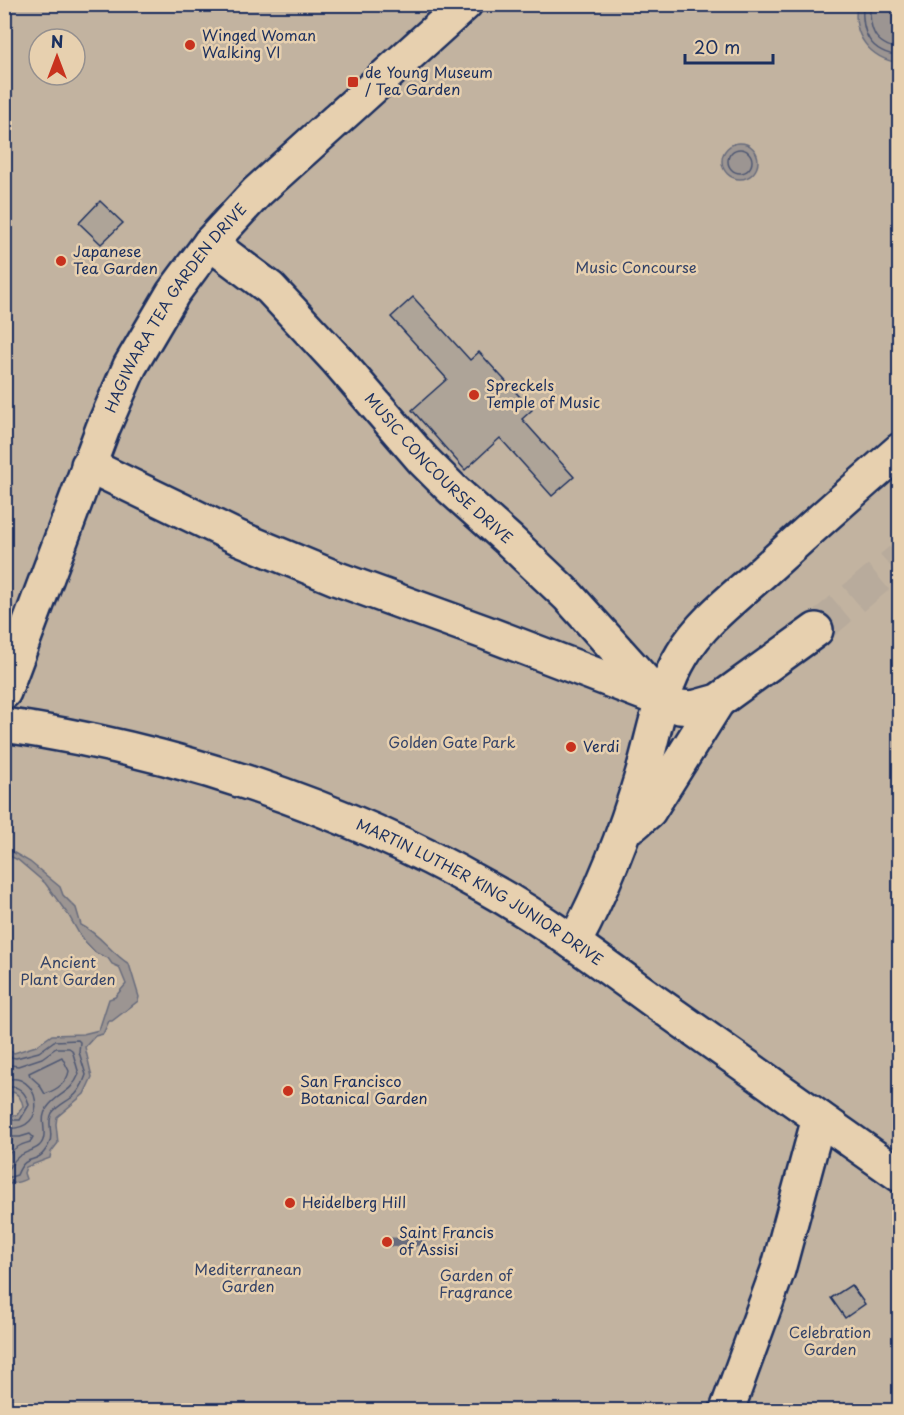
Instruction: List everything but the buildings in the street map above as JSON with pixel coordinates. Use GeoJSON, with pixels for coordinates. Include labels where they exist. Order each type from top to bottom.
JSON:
{"type":"FeatureCollection","features":[{"type":"Feature","properties":{"kind":"street","name":"HAGIWARA TEA GARDEN DRIVE"},"geometry":{"type":"LineString","coordinates":[[4,692],[117,393],[142,343],[173,293],[210,243],[265,184],[465,4]]}},
{"type":"Feature","properties":{"kind":"street","name":"MUSIC CONCOURSE DRIVE"},"geometry":{"type":"LineString","coordinates":[[210,243],[270,288],[337,360],[423,460],[568,596],[662,701]]}},
{"type":"Feature","properties":{"kind":"street"},"geometry":{"type":"LineString","coordinates":[[574,943],[596,902],[623,833],[640,782],[662,701],[683,653],[699,633],[740,593],[900,450]]}},
{"type":"Feature","properties":{"kind":"street"},"geometry":{"type":"LineString","coordinates":[[88,465],[240,538],[327,575],[680,707],[693,708],[718,701],[816,630]]}},
{"type":"Feature","properties":{"kind":"street"},"geometry":{"type":"LineString","coordinates":[[623,833],[649,811],[718,701]]}},
{"type":"Feature","properties":{"kind":"street","name":"MARTIN LUTHER KING JUNIOR DRIVE"},"geometry":{"type":"LineString","coordinates":[[4,725],[140,752],[232,779],[309,806],[394,840],[440,862],[496,893],[574,943],[900,1175]]}},
{"type":"Feature","properties":{"kind":"street"},"geometry":{"type":"LineString","coordinates":[[727,1410],[778,1270],[819,1118]]}},
{"type":"Feature","properties":{"kind":"green space","name":"Golden Gate Park"},"geometry":{"type":"Polygon","coordinates":[[[4,5],[899,5],[899,1410],[5,1410],[4,5]]]}},
{"type":"Feature","properties":{"kind":"water"},"geometry":{"type":"Polygon","coordinates":[[[857,5],[899,5],[899,63],[879,56],[865,43],[857,26],[857,5]]]}},
{"type":"Feature","properties":{"kind":"water"},"geometry":{"type":"Polygon","coordinates":[[[740,143],[753,148],[758,161],[753,174],[740,179],[727,174],[722,161],[727,148],[740,143]]]}},
{"type":"Feature","properties":{"kind":"water"},"geometry":{"type":"Polygon","coordinates":[[[4,847],[30,862],[60,887],[63,895],[76,908],[81,925],[94,933],[129,964],[139,997],[138,1001],[109,1021],[103,1034],[95,1036],[85,1047],[92,1077],[84,1094],[57,1117],[58,1143],[51,1152],[50,1158],[26,1167],[24,1173],[26,1179],[5,1186],[5,1113],[17,1115],[23,1106],[19,1097],[12,1092],[11,1097],[5,1097],[5,1049],[14,1053],[36,1046],[52,1035],[83,1034],[99,1030],[109,999],[115,997],[126,984],[119,967],[112,964],[108,958],[96,953],[81,937],[45,883],[18,860],[5,854],[4,847]]]}},
{"type":"Feature","properties":{"kind":"waterway"},"geometry":{"type":"LineString","coordinates":[[389,1242],[420,1240]]}},
{"type":"Feature","properties":{"kind":"tunnel"},"geometry":{"type":"LineString","coordinates":[[816,630],[900,559]]}},
{"type":"Feature","properties":{"kind":"place","name":"Winged Woman Walking VI"},"geometry":{"type":"Point","coordinates":[190,45]}},
{"type":"Feature","properties":{"kind":"place","name":"de Young Museum / Tea Garden"},"geometry":{"type":"Point","coordinates":[353,82]}},
{"type":"Feature","properties":{"kind":"place","name":"Japanese Tea Garden"},"geometry":{"type":"Point","coordinates":[61,261]}},
{"type":"Feature","properties":{"kind":"place","name":"Spreckels Temple of Music"},"geometry":{"type":"Point","coordinates":[474,395]}},
{"type":"Feature","properties":{"kind":"place","name":"Verdi"},"geometry":{"type":"Point","coordinates":[571,747]}},
{"type":"Feature","properties":{"kind":"place","name":"San Francisco Botanical Garden"},"geometry":{"type":"Point","coordinates":[288,1091]}},
{"type":"Feature","properties":{"kind":"place","name":"Heidelberg Hill"},"geometry":{"type":"Point","coordinates":[290,1203]}},
{"type":"Feature","properties":{"kind":"place","name":"Saint Francis of Assisi"},"geometry":{"type":"Point","coordinates":[387,1242]}},
{"type":"Feature","properties":{"kind":"park label","name":"Music Concourse"},"geometry":{"type":"Point","coordinates":[636,268]}},
{"type":"Feature","properties":{"kind":"park label","name":"Ancient Plant Garden"},"geometry":{"type":"Point","coordinates":[68,972]}},
{"type":"Feature","properties":{"kind":"park label","name":"Mediterranean Garden"},"geometry":{"type":"Point","coordinates":[248,1278]}},
{"type":"Feature","properties":{"kind":"park label","name":"Garden of Fragrance"},"geometry":{"type":"Point","coordinates":[476,1284]}},
{"type":"Feature","properties":{"kind":"park label","name":"Celebration Garden"},"geometry":{"type":"Point","coordinates":[830,1342]}}]}
